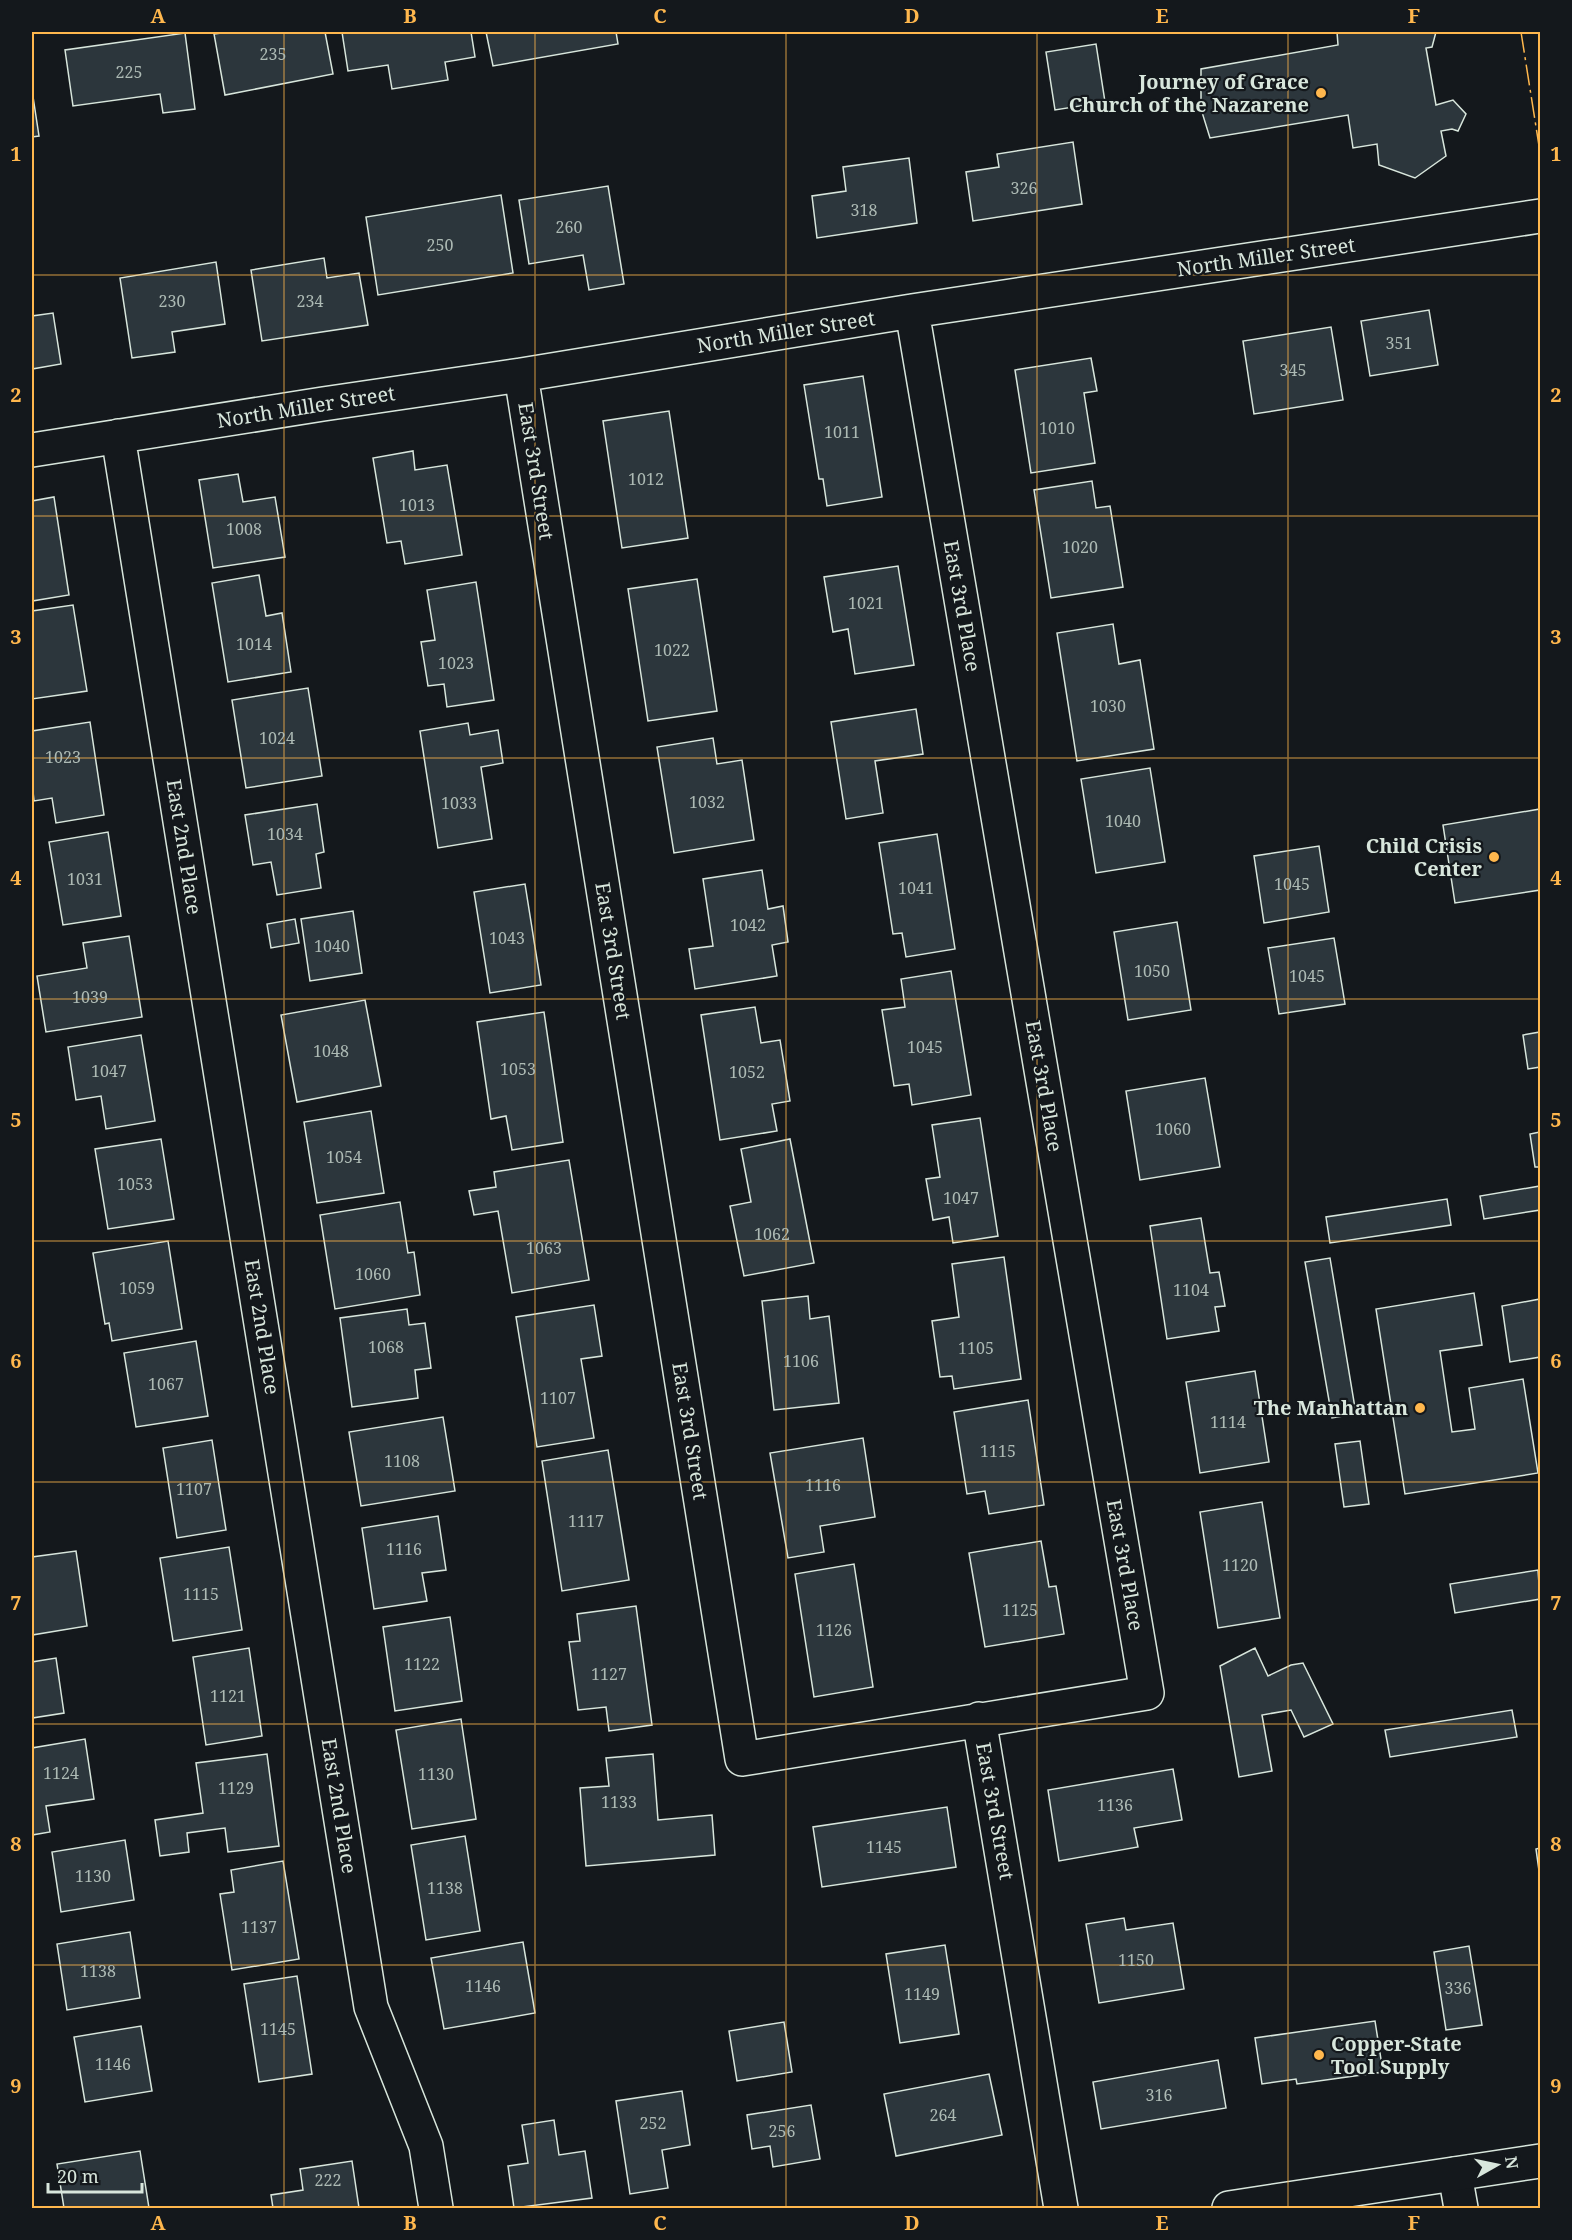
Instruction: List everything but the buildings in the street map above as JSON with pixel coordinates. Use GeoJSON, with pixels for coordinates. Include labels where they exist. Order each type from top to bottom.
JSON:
{"type":"FeatureCollection","features":[{"type":"Feature","properties":{"kind":"street","name":"North Miller Street"},"geometry":{"type":"LineString","coordinates":[[32,450],[520,375],[912,311],[1540,216]]}},
{"type":"Feature","properties":{"kind":"street","name":"East 3rd Place"},"geometry":{"type":"LineString","coordinates":[[912,311],[1147,1693],[979,1719]]}},
{"type":"Feature","properties":{"kind":"street","name":"East 3rd Street"},"geometry":{"type":"LineString","coordinates":[[520,375],[742,1759],[979,1719],[1061,2208]]}},
{"type":"Feature","properties":{"kind":"street","name":"East 2nd Place"},"geometry":{"type":"LineString","coordinates":[[118,436],[371,2007],[426,2146],[436,2208]]}},
{"type":"Feature","properties":{"kind":"street"},"geometry":{"type":"LineString","coordinates":[[1229,2208],[1540,2162]]}},
{"type":"Feature","properties":{"kind":"street"},"geometry":{"type":"LineString","coordinates":[[1455,2174],[1461,2208]]}},
{"type":"Feature","properties":{"kind":"power"},"geometry":{"type":"LineString","coordinates":[[1521,32],[1540,152]]}},
{"type":"Feature","properties":{"kind":"place","name":"Journey of Grace Church of the Nazarene"},"geometry":{"type":"Point","coordinates":[1321,93]}},
{"type":"Feature","properties":{"kind":"place","name":"Child Crisis Center"},"geometry":{"type":"Point","coordinates":[1494,857]}},
{"type":"Feature","properties":{"kind":"place","name":"The Manhattan"},"geometry":{"type":"Point","coordinates":[1420,1408]}},
{"type":"Feature","properties":{"kind":"place","name":"Copper-State Tool Supply"},"geometry":{"type":"Point","coordinates":[1319,2055]}}]}
